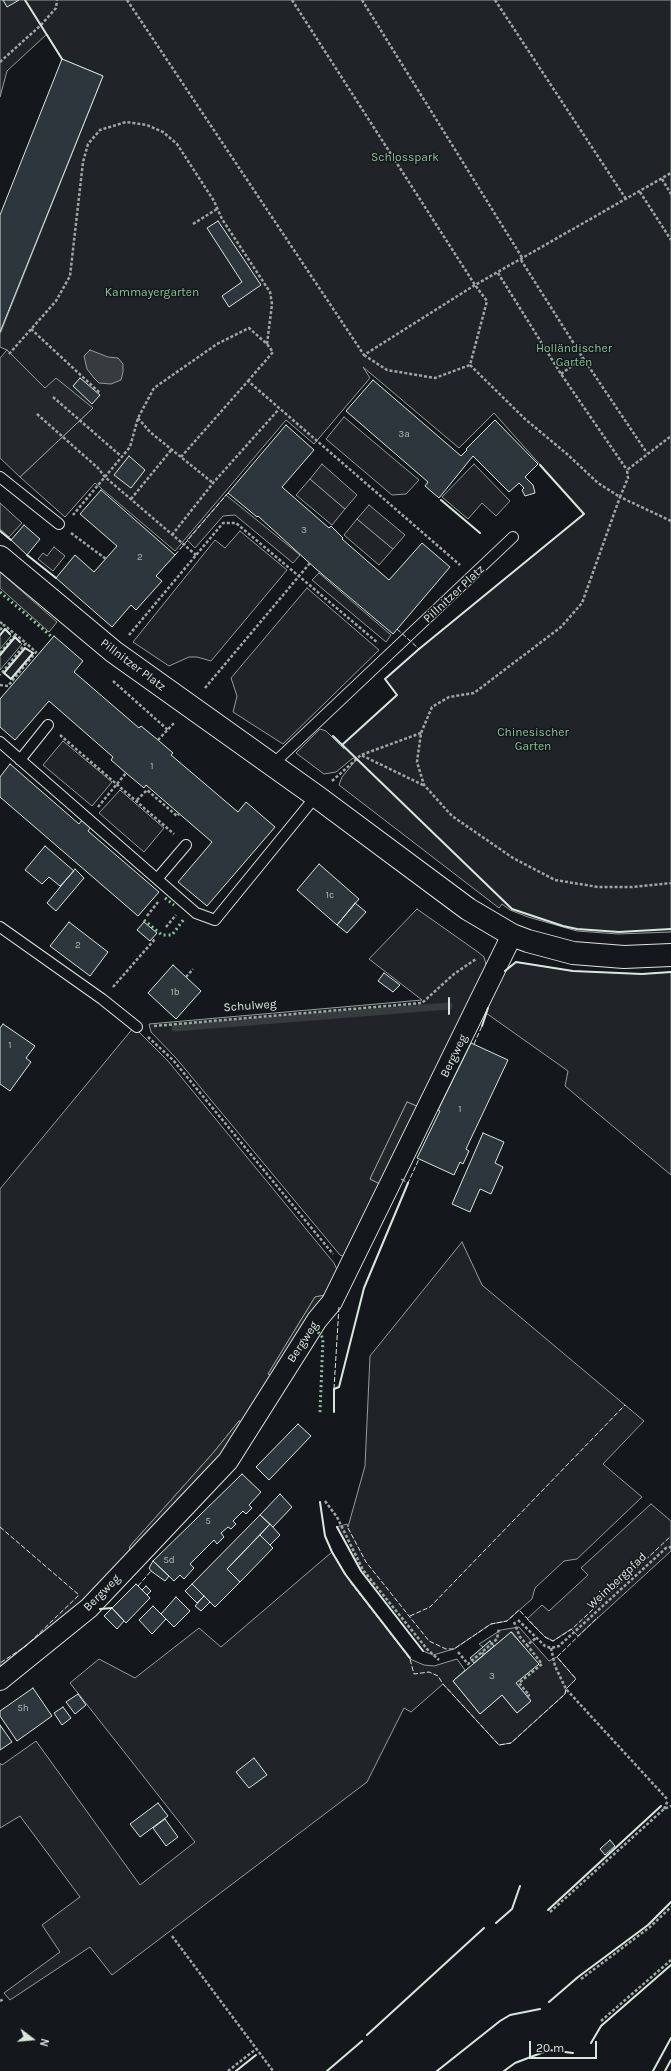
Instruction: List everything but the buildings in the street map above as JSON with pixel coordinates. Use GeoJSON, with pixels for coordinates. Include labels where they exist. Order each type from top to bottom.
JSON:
{"type":"FeatureCollection","features":[{"type":"Feature","properties":{"kind":"main road","name":"Pillnitzer Platz"},"geometry":{"type":"LineString","coordinates":[[0,557],[114,652],[189,707],[316,796],[468,909],[512,935],[573,953],[624,957],[671,955]]}},
{"type":"Feature","properties":{"kind":"street","name":"Bergweg"},"geometry":{"type":"LineString","coordinates":[[0,1680],[89,1608],[228,1461],[317,1320],[332,1302],[512,935]]}},
{"type":"Feature","properties":{"kind":"lane"},"geometry":{"type":"LineString","coordinates":[[0,477],[61,525]]}},
{"type":"Feature","properties":{"kind":"lane","name":"Pillnitzer Platz"},"geometry":{"type":"LineString","coordinates":[[272,765],[513,537]]}},
{"type":"Feature","properties":{"kind":"lane"},"geometry":{"type":"LineString","coordinates":[[20,760],[48,725]]}},
{"type":"Feature","properties":{"kind":"lane"},"geometry":{"type":"LineString","coordinates":[[0,742],[196,913],[215,920],[316,796]]}},
{"type":"Feature","properties":{"kind":"lane"},"geometry":{"type":"LineString","coordinates":[[157,879],[186,845]]}},
{"type":"Feature","properties":{"kind":"lane"},"geometry":{"type":"LineString","coordinates":[[0,927],[102,999],[137,1027]]}},
{"type":"Feature","properties":{"kind":"path"},"geometry":{"type":"LineString","coordinates":[[0,62],[41,25],[56,8],[57,0]]}},
{"type":"Feature","properties":{"kind":"path"},"geometry":{"type":"LineString","coordinates":[[127,0],[364,355],[387,370],[435,378],[470,365]]}},
{"type":"Feature","properties":{"kind":"path"},"geometry":{"type":"LineString","coordinates":[[292,0],[475,285],[487,301],[470,365]]}},
{"type":"Feature","properties":{"kind":"path"},"geometry":{"type":"LineString","coordinates":[[362,0],[583,358],[647,453]]}},
{"type":"Feature","properties":{"kind":"path"},"geometry":{"type":"LineString","coordinates":[[495,0],[626,199]]}},
{"type":"Feature","properties":{"kind":"path"},"geometry":{"type":"LineString","coordinates":[[9,354],[56,300],[70,276],[83,162],[88,144],[100,130],[126,122],[147,125],[163,132],[177,144],[270,292],[272,304],[267,344]]}},
{"type":"Feature","properties":{"kind":"path"},"geometry":{"type":"LineString","coordinates":[[364,355],[475,285],[671,174]]}},
{"type":"Feature","properties":{"kind":"path"},"geometry":{"type":"LineString","coordinates":[[662,179],[671,194]]}},
{"type":"Feature","properties":{"kind":"path"},"geometry":{"type":"LineString","coordinates":[[640,192],[671,240]]}},
{"type":"Feature","properties":{"kind":"path"},"geometry":{"type":"LineString","coordinates":[[193,224],[217,209]]}},
{"type":"Feature","properties":{"kind":"path"},"geometry":{"type":"LineString","coordinates":[[424,785],[417,762],[421,733],[432,707],[449,697],[474,693],[561,627],[582,603],[628,478],[627,470],[561,374],[498,273]]}},
{"type":"Feature","properties":{"kind":"path"},"geometry":{"type":"LineString","coordinates":[[106,559],[61,525],[130,447],[138,418],[154,388],[217,344],[249,328],[267,344],[273,352],[181,457]]}},
{"type":"Feature","properties":{"kind":"path"},"geometry":{"type":"LineString","coordinates":[[31,329],[100,393]]}},
{"type":"Feature","properties":{"kind":"path"},"geometry":{"type":"LineString","coordinates":[[561,374],[583,358]]}},
{"type":"Feature","properties":{"kind":"path"},"geometry":{"type":"LineString","coordinates":[[470,365],[525,419],[598,483],[620,497],[671,521]]}},
{"type":"Feature","properties":{"kind":"path"},"geometry":{"type":"LineString","coordinates":[[248,381],[472,576]]}},
{"type":"Feature","properties":{"kind":"path"},"geometry":{"type":"LineString","coordinates":[[53,397],[122,457]]}},
{"type":"Feature","properties":{"kind":"path"},"geometry":{"type":"LineString","coordinates":[[172,535],[213,483],[279,409]]}},
{"type":"Feature","properties":{"kind":"path"},"geometry":{"type":"LineString","coordinates":[[37,414],[98,468],[104,478],[196,555]]}},
{"type":"Feature","properties":{"kind":"path"},"geometry":{"type":"LineString","coordinates":[[138,418],[150,432],[213,483]]}},
{"type":"Feature","properties":{"kind":"path"},"geometry":{"type":"LineString","coordinates":[[627,470],[647,453],[671,436]]}},
{"type":"Feature","properties":{"kind":"path"},"geometry":{"type":"LineString","coordinates":[[130,499],[172,450]]}},
{"type":"Feature","properties":{"kind":"path"},"geometry":{"type":"LineString","coordinates":[[114,652],[223,523],[236,523],[390,654]]}},
{"type":"Feature","properties":{"kind":"path"},"geometry":{"type":"LineString","coordinates":[[189,707],[310,564]]}},
{"type":"Feature","properties":{"kind":"path"},"geometry":{"type":"LineString","coordinates":[[0,622],[36,652],[8,686],[0,685]]}},
{"type":"Feature","properties":{"kind":"path"},"geometry":{"type":"LineString","coordinates":[[0,630],[4,625]]}},
{"type":"Feature","properties":{"kind":"path"},"geometry":{"type":"LineString","coordinates":[[0,653],[16,634]]}},
{"type":"Feature","properties":{"kind":"path"},"geometry":{"type":"LineString","coordinates":[[0,675],[26,643]]}},
{"type":"Feature","properties":{"kind":"path"},"geometry":{"type":"LineString","coordinates":[[316,796],[361,755],[421,733]]}},
{"type":"Feature","properties":{"kind":"path"},"geometry":{"type":"LineString","coordinates":[[66,740],[170,830]]}},
{"type":"Feature","properties":{"kind":"path"},"geometry":{"type":"LineString","coordinates":[[361,755],[424,785],[452,816],[512,858],[555,880],[598,887],[632,887],[671,883]]}},
{"type":"Feature","properties":{"kind":"path"},"geometry":{"type":"LineString","coordinates":[[113,789],[126,773]]}},
{"type":"Feature","properties":{"kind":"path"},"geometry":{"type":"LineString","coordinates":[[137,800],[147,790],[177,816],[179,814]]}},
{"type":"Feature","properties":{"kind":"path"},"geometry":{"type":"LineString","coordinates":[[102,999],[155,939]]}},
{"type":"Feature","properties":{"kind":"path","name":"Schulweg"},"geometry":{"type":"LineString","coordinates":[[137,1027],[289,1016],[422,1003],[454,974],[480,956]]}},
{"type":"Feature","properties":{"kind":"path"},"geometry":{"type":"LineString","coordinates":[[186,977],[193,969]]}},
{"type":"Feature","properties":{"kind":"path"},"geometry":{"type":"LineString","coordinates":[[137,1027],[173,1060],[347,1271]]}},
{"type":"Feature","properties":{"kind":"path"},"geometry":{"type":"LineString","coordinates":[[325,1501],[337,1517],[363,1570],[427,1649],[439,1660]]}},
{"type":"Feature","properties":{"kind":"path","name":"Weinbergpfad"},"geometry":{"type":"LineString","coordinates":[[551,1648],[559,1646],[577,1631],[666,1548],[671,1547]]}},
{"type":"Feature","properties":{"kind":"path"},"geometry":{"type":"LineString","coordinates":[[518,1620],[545,1646],[551,1648],[555,1666],[566,1689],[669,1800],[664,1809],[550,1912]]}},
{"type":"Feature","properties":{"kind":"path"},"geometry":{"type":"LineString","coordinates":[[514,1622],[520,1637],[542,1664],[519,1683],[529,1695],[527,1697]]}},
{"type":"Feature","properties":{"kind":"path"},"geometry":{"type":"LineString","coordinates":[[458,1652],[468,1664],[483,1653],[497,1639],[499,1628]]}},
{"type":"Feature","properties":{"kind":"path"},"geometry":{"type":"LineString","coordinates":[[526,1646],[536,1638]]}},
{"type":"Feature","properties":{"kind":"path"},"geometry":{"type":"LineString","coordinates":[[664,1809],[671,1806]]}},
{"type":"Feature","properties":{"kind":"path"},"geometry":{"type":"LineString","coordinates":[[581,1979],[650,1927],[671,1907]]}},
{"type":"Feature","properties":{"kind":"path"},"geometry":{"type":"LineString","coordinates":[[172,1936],[273,2071]]}},
{"type":"Feature","properties":{"kind":"path"},"geometry":{"type":"LineString","coordinates":[[601,2021],[671,1960]]}},
{"type":"Feature","properties":{"kind":"path"},"geometry":{"type":"LineString","coordinates":[[0,2001],[4,1998]]}},
{"type":"Feature","properties":{"kind":"path"},"geometry":{"type":"LineString","coordinates":[[228,2071],[256,2049]]}},
{"type":"Feature","properties":{"kind":"green space"},"geometry":{"type":"Polygon","coordinates":[[[0,0],[671,0],[671,932],[618,934],[577,931],[528,917],[510,910],[502,904],[499,908],[339,785],[342,777],[356,760],[353,758],[336,772],[324,774],[296,753],[320,729],[326,731],[344,749],[342,745],[397,695],[385,679],[419,649],[584,514],[494,413],[459,448],[363,367],[370,378],[314,444],[286,420],[175,551],[95,483],[65,517],[20,477],[93,408],[45,388],[7,350],[0,347],[0,334],[103,76],[62,59],[47,34],[7,71],[0,97],[0,0]]]}},
{"type":"Feature","properties":{"kind":"green space"},"geometry":{"type":"Polygon","coordinates":[[[344,417],[419,480],[406,494],[392,495],[326,439],[344,417]]]}},
{"type":"Feature","properties":{"kind":"green space"},"geometry":{"type":"Polygon","coordinates":[[[474,464],[510,501],[496,516],[482,503],[468,519],[442,497],[474,464]]]}},
{"type":"Feature","properties":{"kind":"green space"},"geometry":{"type":"Polygon","coordinates":[[[310,479],[345,509],[332,525],[296,495],[310,479]]]}},
{"type":"Feature","properties":{"kind":"green space"},"geometry":{"type":"Polygon","coordinates":[[[226,495],[300,555],[293,563],[235,515],[223,516],[195,548],[187,540],[226,495]]]}},
{"type":"Feature","properties":{"kind":"green space"},"geometry":{"type":"Polygon","coordinates":[[[357,519],[393,549],[379,565],[344,535],[357,519]]]}},
{"type":"Feature","properties":{"kind":"green space"},"geometry":{"type":"Polygon","coordinates":[[[240,531],[287,570],[211,661],[197,657],[189,657],[169,666],[133,642],[215,540],[225,548],[240,531]]]}},
{"type":"Feature","properties":{"kind":"green space"},"geometry":{"type":"Polygon","coordinates":[[[54,547],[65,556],[53,571],[38,559],[43,553],[47,556],[54,547]]]}},
{"type":"Feature","properties":{"kind":"green space"},"geometry":{"type":"Polygon","coordinates":[[[319,573],[391,635],[386,642],[312,580],[319,573]]]}},
{"type":"Feature","properties":{"kind":"green space"},"geometry":{"type":"Polygon","coordinates":[[[307,588],[379,650],[283,744],[233,712],[237,696],[231,678],[307,588]]]}},
{"type":"Feature","properties":{"kind":"green space"},"geometry":{"type":"Polygon","coordinates":[[[5,630],[11,636],[0,649],[0,635],[5,630]]]}},
{"type":"Feature","properties":{"kind":"green space"},"geometry":{"type":"Polygon","coordinates":[[[15,638],[22,644],[0,670],[0,656],[15,638]]]}},
{"type":"Feature","properties":{"kind":"green space"},"geometry":{"type":"Polygon","coordinates":[[[25,648],[33,653],[11,679],[4,673],[25,648]]]}},
{"type":"Feature","properties":{"kind":"green space"},"geometry":{"type":"Polygon","coordinates":[[[63,741],[112,782],[92,806],[43,765],[63,741]]]}},
{"type":"Feature","properties":{"kind":"green space"},"geometry":{"type":"Polygon","coordinates":[[[120,790],[164,828],[144,852],[99,813],[120,790]]]}},
{"type":"Feature","properties":{"kind":"green space"},"geometry":{"type":"Polygon","coordinates":[[[417,909],[484,957],[487,968],[419,1107],[407,1102],[370,1179],[382,1185],[346,1257],[340,1255],[176,1058],[151,1032],[149,1024],[422,1000],[369,959],[417,909]]]}},
{"type":"Feature","properties":{"kind":"green space"},"geometry":{"type":"Polygon","coordinates":[[[516,962],[573,971],[642,974],[671,972],[671,1175],[565,1086],[568,1071],[486,1013],[500,978],[507,968],[516,962]]]}},
{"type":"Feature","properties":{"kind":"green space"},"geometry":{"type":"Polygon","coordinates":[[[134,1027],[168,1061],[334,1263],[338,1272],[325,1295],[315,1297],[268,1374],[274,1377],[245,1423],[239,1421],[213,1453],[130,1546],[129,1555],[85,1601],[0,1667],[0,1189],[134,1027]]]}},
{"type":"Feature","properties":{"kind":"green space"},"geometry":{"type":"Polygon","coordinates":[[[462,1242],[482,1285],[644,1421],[603,1464],[642,1497],[577,1559],[564,1561],[535,1588],[532,1599],[507,1621],[491,1624],[454,1649],[433,1655],[423,1651],[361,1571],[337,1527],[347,1524],[348,1527],[365,1466],[370,1356],[462,1242]]]}},
{"type":"Feature","properties":{"kind":"green space"},"geometry":{"type":"Polygon","coordinates":[[[651,1504],[671,1521],[671,1551],[578,1636],[571,1629],[553,1641],[545,1637],[527,1619],[542,1605],[549,1611],[588,1575],[581,1568],[651,1504]]]}},
{"type":"Feature","properties":{"kind":"green space"},"geometry":{"type":"Polygon","coordinates":[[[332,1552],[351,1583],[410,1659],[424,1665],[434,1666],[457,1659],[465,1670],[453,1681],[480,1714],[502,1695],[517,1713],[531,1701],[516,1683],[538,1664],[512,1632],[494,1646],[490,1642],[483,1647],[479,1644],[501,1630],[519,1627],[549,1661],[557,1657],[576,1679],[566,1689],[565,1694],[511,1743],[499,1745],[443,1684],[411,1712],[404,1708],[367,1782],[112,1975],[90,1947],[10,2000],[4,1993],[60,1952],[42,1925],[80,1897],[20,1816],[0,1828],[0,1763],[2,1765],[36,1741],[140,1885],[195,1842],[70,1683],[99,1659],[135,1678],[199,1628],[221,1647],[332,1552]]]}},
{"type":"Feature","properties":{"kind":"shaded area"},"geometry":{"type":"Polygon","coordinates":[[[7,350],[45,388],[56,378],[93,408],[20,477],[0,458],[0,358],[7,350]]]}},
{"type":"Feature","properties":{"kind":"shaded area"},"geometry":{"type":"Polygon","coordinates":[[[90,350],[108,357],[118,358],[123,364],[121,380],[111,384],[99,383],[87,369],[84,356],[90,350]]]}},
{"type":"Feature","properties":{"kind":"shaded area"},"geometry":{"type":"Polygon","coordinates":[[[322,464],[357,495],[345,509],[310,479],[322,464]]]}},
{"type":"Feature","properties":{"kind":"shaded area"},"geometry":{"type":"Polygon","coordinates":[[[0,503],[22,523],[9,537],[0,529],[0,503]]]}},
{"type":"Feature","properties":{"kind":"shaded area"},"geometry":{"type":"Polygon","coordinates":[[[369,505],[405,535],[393,549],[357,519],[369,505]]]}},
{"type":"Feature","properties":{"kind":"shaded area"},"geometry":{"type":"Polygon","coordinates":[[[0,572],[57,622],[49,632],[0,588],[0,572]]]}},
{"type":"Feature","properties":{"kind":"shaded area"},"geometry":{"type":"Polygon","coordinates":[[[407,1102],[419,1107],[382,1185],[370,1179],[407,1102]]]}},
{"type":"Feature","properties":{"kind":"shaded area"},"geometry":{"type":"Polygon","coordinates":[[[325,1295],[274,1377],[268,1374],[315,1297],[325,1295]]]}},
{"type":"Feature","properties":{"kind":"shaded area"},"geometry":{"type":"Polygon","coordinates":[[[239,1421],[245,1423],[225,1453],[129,1555],[130,1546],[213,1453],[239,1421]]]}},
{"type":"Feature","properties":{"kind":"waterway"},"geometry":{"type":"LineString","coordinates":[[175,1028],[449,1006]]}},
{"type":"Feature","properties":{"kind":"hedge"},"geometry":{"type":"LineString","coordinates":[[0,592],[52,637]]}},
{"type":"Feature","properties":{"kind":"hedge"},"geometry":{"type":"LineString","coordinates":[[165,898],[174,905]]}},
{"type":"Feature","properties":{"kind":"hedge"},"geometry":{"type":"LineString","coordinates":[[144,920],[162,935],[172,935],[184,919]]}},
{"type":"Feature","properties":{"kind":"hedge"},"geometry":{"type":"LineString","coordinates":[[318,1332],[323,1338],[320,1413]]}},
{"type":"Feature","properties":{"kind":"fence"},"geometry":{"type":"LineString","coordinates":[[175,555],[228,493]]}},
{"type":"Feature","properties":{"kind":"fence"},"geometry":{"type":"LineString","coordinates":[[397,629],[419,649]]}},
{"type":"Feature","properties":{"kind":"fence"},"geometry":{"type":"LineString","coordinates":[[474,1044],[482,1026]]}},
{"type":"Feature","properties":{"kind":"fence"},"geometry":{"type":"LineString","coordinates":[[401,1179],[408,1183],[419,1159]]}},
{"type":"Feature","properties":{"kind":"fence"},"geometry":{"type":"LineString","coordinates":[[334,1389],[339,1306]]}},
{"type":"Feature","properties":{"kind":"fence"},"geometry":{"type":"LineString","coordinates":[[410,1616],[430,1607],[625,1405]]}},
{"type":"Feature","properties":{"kind":"fence"},"geometry":{"type":"LineString","coordinates":[[0,1527],[79,1595],[26,1646],[0,1663]]}},
{"type":"Feature","properties":{"kind":"fence"},"geometry":{"type":"LineString","coordinates":[[348,1528],[366,1562],[429,1641],[446,1649],[454,1649],[491,1624],[507,1621],[519,1610],[545,1637],[553,1641],[572,1629],[671,1536]]}},
{"type":"Feature","properties":{"kind":"fence"},"geometry":{"type":"LineString","coordinates":[[332,1552],[351,1583],[410,1659],[414,1674],[429,1672],[438,1676],[443,1684],[499,1745],[511,1743],[565,1694],[566,1689],[576,1679],[557,1657],[598,1617]]}},
{"type":"Feature","properties":{"kind":"fence"},"geometry":{"type":"LineString","coordinates":[[138,1586],[151,1571]]}},
{"type":"Feature","properties":{"kind":"wall"},"geometry":{"type":"LineString","coordinates":[[25,0],[62,59]]}},
{"type":"Feature","properties":{"kind":"wall"},"geometry":{"type":"LineString","coordinates":[[342,745],[397,695],[385,679],[419,649],[584,514],[540,465]]}},
{"type":"Feature","properties":{"kind":"wall"},"geometry":{"type":"LineString","coordinates":[[441,500],[480,533]]}},
{"type":"Feature","properties":{"kind":"wall"},"geometry":{"type":"LineString","coordinates":[[0,531],[11,540]]}},
{"type":"Feature","properties":{"kind":"wall"},"geometry":{"type":"LineString","coordinates":[[27,555],[56,578]]}},
{"type":"Feature","properties":{"kind":"wall"},"geometry":{"type":"LineString","coordinates":[[0,635],[5,629],[10,634]]}},
{"type":"Feature","properties":{"kind":"wall"},"geometry":{"type":"LineString","coordinates":[[0,655],[15,637],[20,642]]}},
{"type":"Feature","properties":{"kind":"wall"},"geometry":{"type":"LineString","coordinates":[[25,648],[33,653],[11,679],[4,673],[25,648]]}},
{"type":"Feature","properties":{"kind":"wall"},"geometry":{"type":"LineString","coordinates":[[333,736],[512,909],[563,926],[577,929],[619,932],[671,929]]}},
{"type":"Feature","properties":{"kind":"wall"},"geometry":{"type":"LineString","coordinates":[[505,971],[516,962],[573,971],[642,974],[671,972]]}},
{"type":"Feature","properties":{"kind":"wall"},"geometry":{"type":"LineString","coordinates":[[449,998],[449,1014]]}},
{"type":"Feature","properties":{"kind":"wall"},"geometry":{"type":"LineString","coordinates":[[482,1026],[488,1008]]}},
{"type":"Feature","properties":{"kind":"wall"},"geometry":{"type":"LineString","coordinates":[[334,1412],[334,1389],[339,1387],[364,1288],[408,1183]]}},
{"type":"Feature","properties":{"kind":"wall"},"geometry":{"type":"LineString","coordinates":[[320,1502],[325,1536],[332,1552],[345,1574],[410,1658]]}},
{"type":"Feature","properties":{"kind":"wall"},"geometry":{"type":"LineString","coordinates":[[337,1527],[361,1571],[423,1651]]}},
{"type":"Feature","properties":{"kind":"wall"},"geometry":{"type":"LineString","coordinates":[[100,1609],[112,1608]]}},
{"type":"Feature","properties":{"kind":"wall"},"geometry":{"type":"LineString","coordinates":[[548,1910],[661,1806]]}},
{"type":"Feature","properties":{"kind":"wall"},"geometry":{"type":"LineString","coordinates":[[496,1923],[512,1909],[520,1886]]}},
{"type":"Feature","properties":{"kind":"wall"},"geometry":{"type":"LineString","coordinates":[[549,2002],[578,1977],[648,1925],[671,1902]]}},
{"type":"Feature","properties":{"kind":"wall"},"geometry":{"type":"LineString","coordinates":[[367,2035],[484,1928]]}},
{"type":"Feature","properties":{"kind":"wall"},"geometry":{"type":"LineString","coordinates":[[591,2043],[601,2026],[671,1965]]}},
{"type":"Feature","properties":{"kind":"wall"},"geometry":{"type":"LineString","coordinates":[[437,2071],[500,2021],[510,2015],[540,2009]]}},
{"type":"Feature","properties":{"kind":"wall"},"geometry":{"type":"LineString","coordinates":[[653,2071],[671,2038]]}},
{"type":"Feature","properties":{"kind":"wall"},"geometry":{"type":"LineString","coordinates":[[327,2071],[362,2041]]}},
{"type":"Feature","properties":{"kind":"wall"},"geometry":{"type":"LineString","coordinates":[[504,2071],[515,2063],[549,2050],[573,2053]]}},
{"type":"Feature","properties":{"kind":"wall"},"geometry":{"type":"LineString","coordinates":[[236,2071],[256,2055]]}},
{"type":"Feature","properties":{"kind":"wall"},"geometry":{"type":"LineString","coordinates":[[665,2071],[671,2060]]}},
{"type":"Feature","properties":{"kind":"park label","name":"Schlosspark"},"geometry":{"type":"Point","coordinates":[405,158]}},
{"type":"Feature","properties":{"kind":"park label","name":"Kammayergarten"},"geometry":{"type":"Point","coordinates":[152,293]}},
{"type":"Feature","properties":{"kind":"park label","name":"Holländischer Garten"},"geometry":{"type":"Point","coordinates":[574,356]}},
{"type":"Feature","properties":{"kind":"park label","name":"Chinesischer Garten"},"geometry":{"type":"Point","coordinates":[533,740]}}]}
